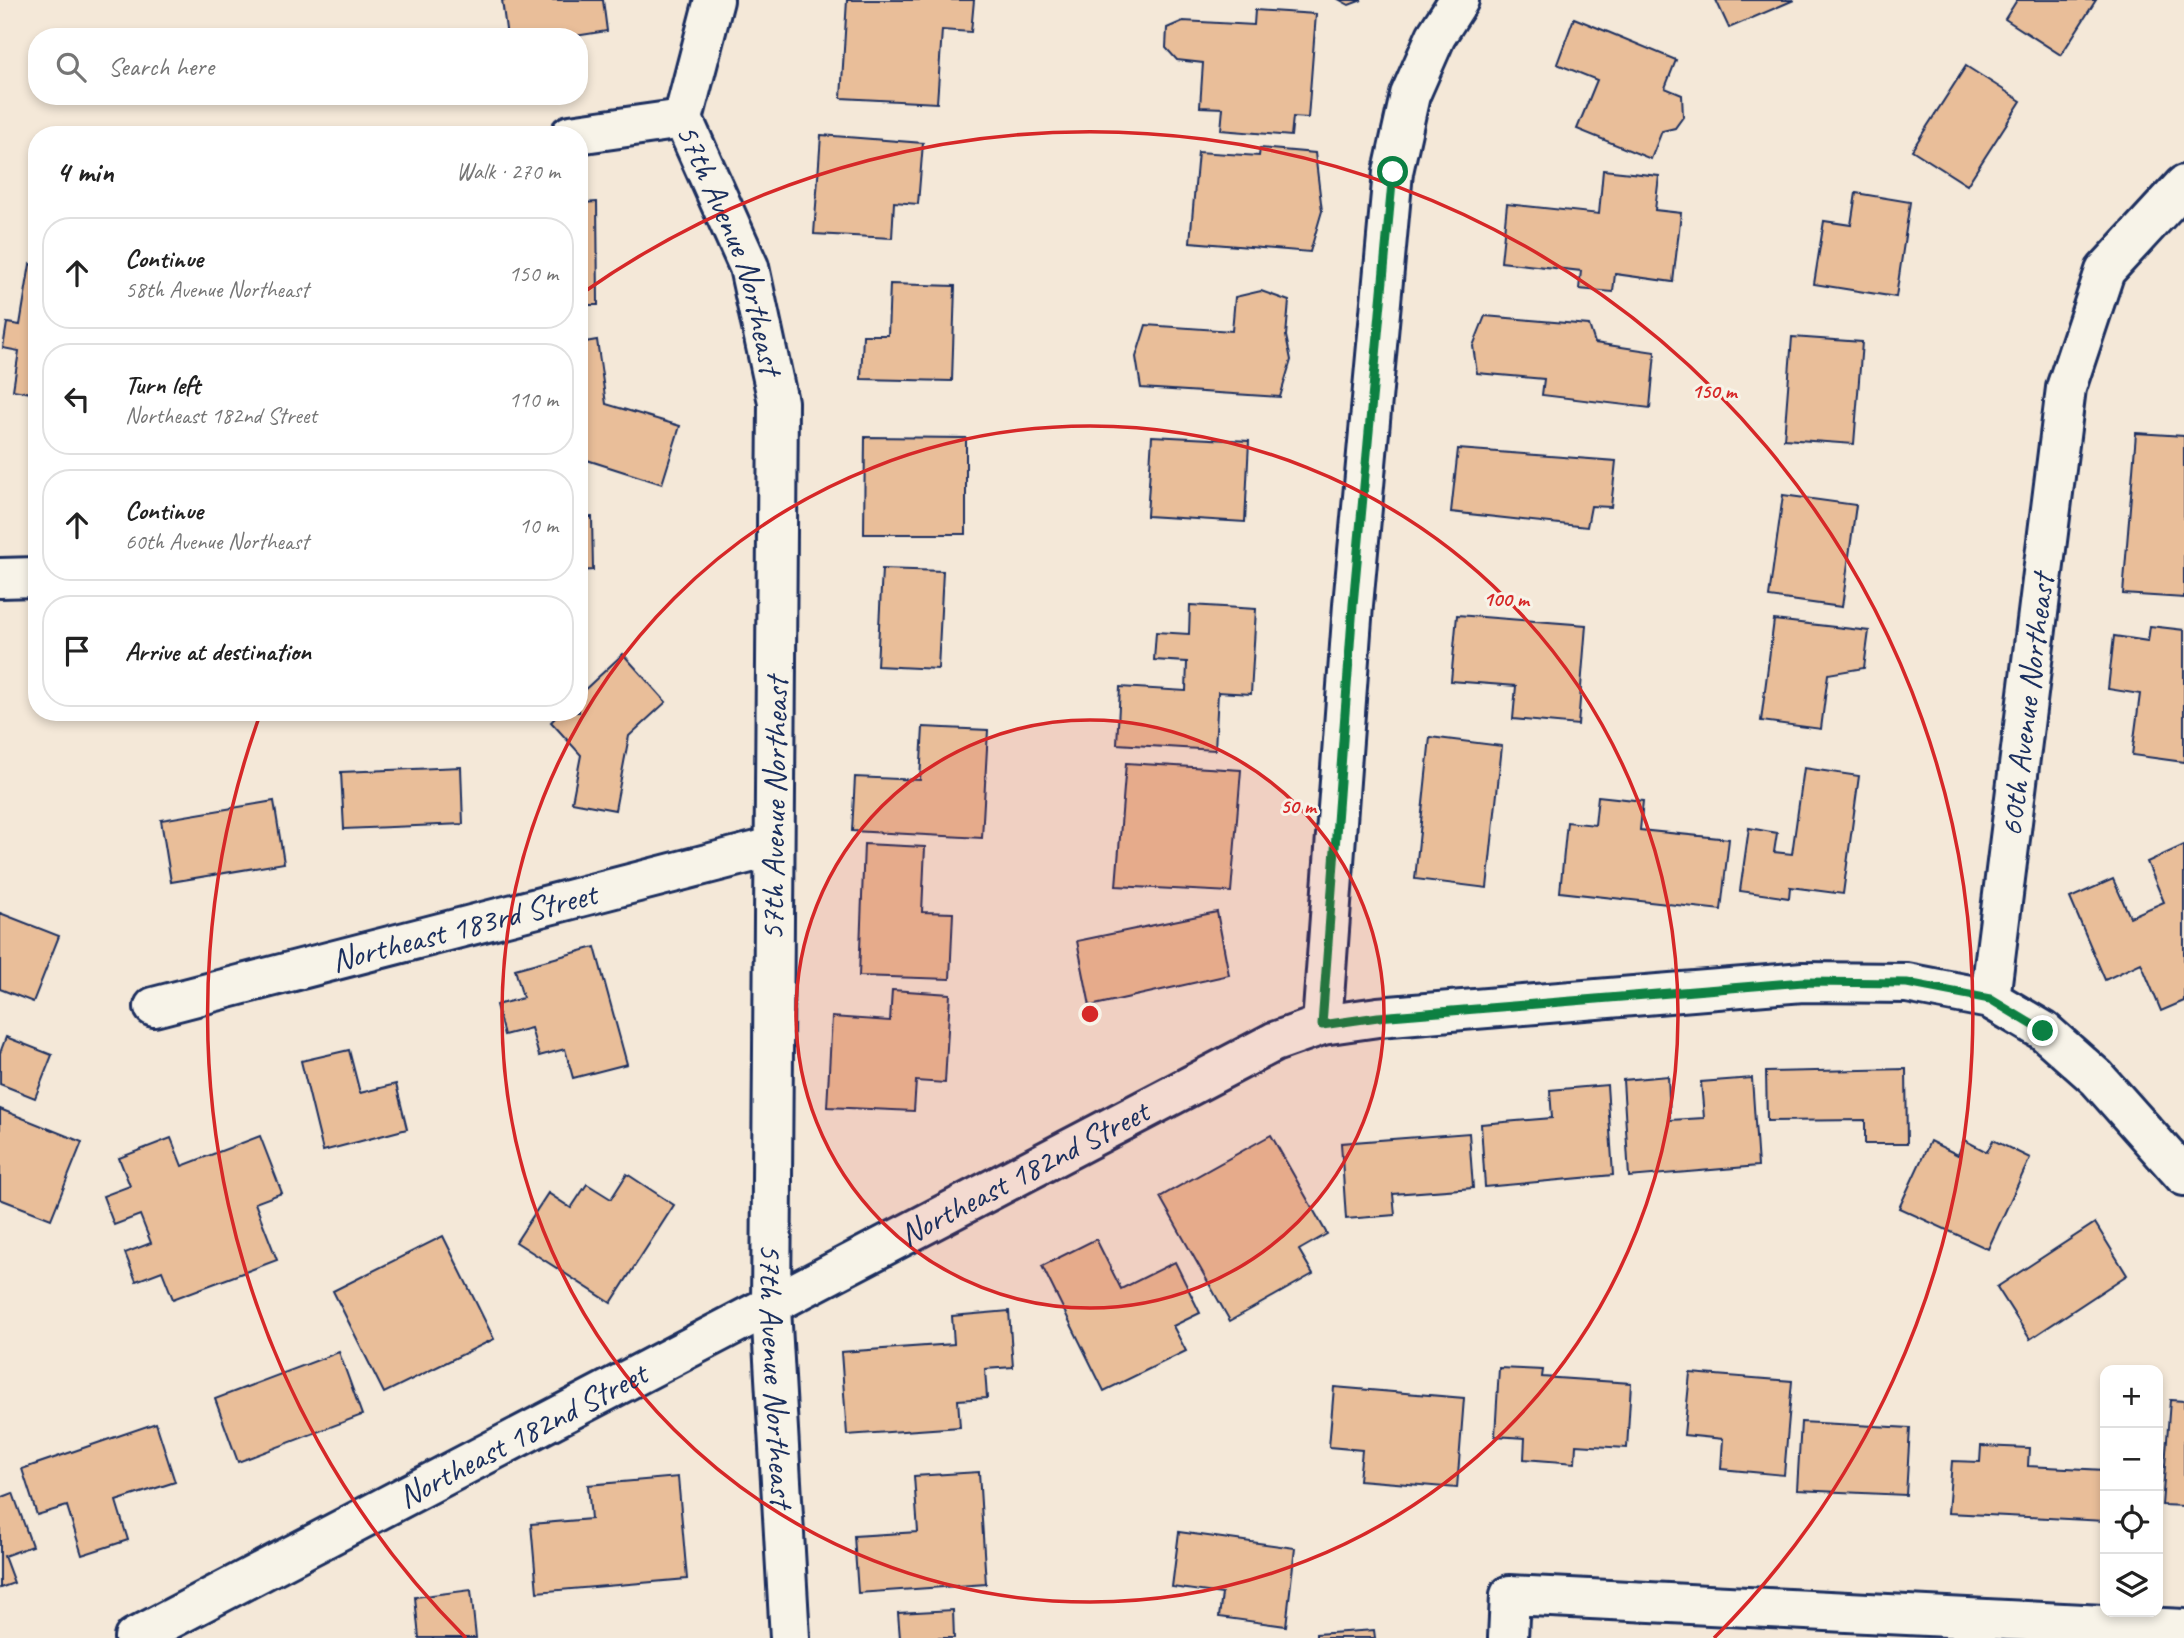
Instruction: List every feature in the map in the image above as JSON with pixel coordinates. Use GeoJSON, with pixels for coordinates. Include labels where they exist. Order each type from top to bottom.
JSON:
{"type":"FeatureCollection","features":[{"type":"Feature","properties":{"kind":"street","name":"57th Avenue Northeast"},"geometry":{"type":"LineString","coordinates":[[714,0],[683,119],[750,267],[778,402],[771,1308],[790,1638]]}},
{"type":"Feature","properties":{"kind":"street"},"geometry":{"type":"LineString","coordinates":[[1322,1025],[1353,605],[1393,172],[1410,95],[1436,36],[1459,0]]}},
{"type":"Feature","properties":{"kind":"street"},"geometry":{"type":"LineString","coordinates":[[588,132],[683,119]]}},
{"type":"Feature","properties":{"kind":"street","name":"60th Avenue Northeast"},"geometry":{"type":"LineString","coordinates":[[1990,999],[2066,388],[2105,271],[2184,186]]}},
{"type":"Feature","properties":{"kind":"street"},"geometry":{"type":"LineString","coordinates":[[0,578],[28,577]]}},
{"type":"Feature","properties":{"kind":"street","name":"Northeast 183rd Street"},"geometry":{"type":"LineString","coordinates":[[154,1007],[773,846]]}},
{"type":"Feature","properties":{"kind":"street","name":"Northeast 182nd Street"},"geometry":{"type":"LineString","coordinates":[[134,1638],[771,1308],[1274,1042],[1322,1025],[1392,1016],[1803,982],[1907,983],[1990,999]]}},
{"type":"Feature","properties":{"kind":"street"},"geometry":{"type":"LineString","coordinates":[[1990,999],[2043,1031],[2097,1078],[2184,1176]]}},
{"type":"Feature","properties":{"kind":"street"},"geometry":{"type":"LineString","coordinates":[[1508,1638],[1510,1595],[2184,1629]]}},
{"type":"Feature","properties":{"kind":"building"},"geometry":{"type":"Polygon","coordinates":[[[502,0],[603,0],[607,31],[588,34],[588,28],[506,28],[502,0]]]}},
{"type":"Feature","properties":{"kind":"building"},"geometry":{"type":"Polygon","coordinates":[[[847,0],[974,0],[971,32],[942,30],[937,103],[841,98],[847,0]]]}},
{"type":"Feature","properties":{"kind":"building"},"geometry":{"type":"Polygon","coordinates":[[[1340,0],[1362,0],[1349,5],[1340,0]]]}},
{"type":"Feature","properties":{"kind":"building"},"geometry":{"type":"Polygon","coordinates":[[[1716,0],[1794,0],[1729,28],[1716,0]]]}},
{"type":"Feature","properties":{"kind":"building"},"geometry":{"type":"Polygon","coordinates":[[[2017,0],[2096,0],[2061,55],[2005,19],[2017,0]]]}},
{"type":"Feature","properties":{"kind":"building"},"geometry":{"type":"Polygon","coordinates":[[[1255,10],[1316,14],[1308,118],[1293,117],[1291,136],[1221,130],[1223,108],[1200,107],[1203,63],[1177,60],[1166,48],[1167,28],[1183,21],[1254,25],[1255,10]]]}},
{"type":"Feature","properties":{"kind":"building"},"geometry":{"type":"Polygon","coordinates":[[[1574,18],[1676,60],[1665,88],[1682,95],[1683,117],[1675,128],[1662,131],[1651,159],[1577,129],[1597,80],[1557,64],[1574,18]]]}},
{"type":"Feature","properties":{"kind":"building"},"geometry":{"type":"Polygon","coordinates":[[[1966,66],[2021,101],[1967,185],[1912,150],[1966,66]]]}},
{"type":"Feature","properties":{"kind":"building"},"geometry":{"type":"Polygon","coordinates":[[[821,135],[923,143],[918,204],[894,202],[892,238],[814,234],[821,135]]]}},
{"type":"Feature","properties":{"kind":"building"},"geometry":{"type":"Polygon","coordinates":[[[1260,148],[1315,153],[1322,211],[1310,252],[1190,242],[1198,152],[1259,156],[1260,148]]]}},
{"type":"Feature","properties":{"kind":"building"},"geometry":{"type":"Polygon","coordinates":[[[1603,170],[1659,176],[1655,210],[1681,213],[1673,282],[1615,274],[1613,292],[1579,289],[1581,271],[1501,262],[1507,204],[1599,214],[1603,170]]]}},
{"type":"Feature","properties":{"kind":"building"},"geometry":{"type":"Polygon","coordinates":[[[1856,193],[1910,202],[1896,297],[1814,284],[1824,221],[1851,225],[1856,193]]]}},
{"type":"Feature","properties":{"kind":"building"},"geometry":{"type":"Polygon","coordinates":[[[597,202],[598,305],[588,305],[588,203],[597,202]]]}},
{"type":"Feature","properties":{"kind":"building"},"geometry":{"type":"Polygon","coordinates":[[[28,276],[28,392],[13,390],[19,351],[3,348],[7,323],[20,325],[28,276]]]}},
{"type":"Feature","properties":{"kind":"building"},"geometry":{"type":"Polygon","coordinates":[[[890,284],[955,286],[952,381],[861,379],[863,335],[888,335],[890,284]]]}},
{"type":"Feature","properties":{"kind":"building"},"geometry":{"type":"Polygon","coordinates":[[[1261,291],[1289,301],[1286,336],[1291,360],[1280,397],[1141,388],[1136,357],[1146,325],[1232,331],[1235,297],[1261,291]]]}},
{"type":"Feature","properties":{"kind":"building"},"geometry":{"type":"Polygon","coordinates":[[[1485,316],[1589,325],[1595,343],[1655,352],[1650,408],[1542,395],[1544,379],[1477,373],[1473,346],[1485,316]]]}},
{"type":"Feature","properties":{"kind":"building"},"geometry":{"type":"Polygon","coordinates":[[[1792,337],[1862,342],[1854,444],[1784,439],[1792,337]]]}},
{"type":"Feature","properties":{"kind":"building"},"geometry":{"type":"Polygon","coordinates":[[[597,340],[606,404],[680,426],[662,484],[588,460],[588,342],[597,340]]]}},
{"type":"Feature","properties":{"kind":"building"},"geometry":{"type":"Polygon","coordinates":[[[2136,433],[2184,436],[2184,598],[2123,594],[2136,433]]]}},
{"type":"Feature","properties":{"kind":"building"},"geometry":{"type":"Polygon","coordinates":[[[1152,436],[1249,441],[1245,522],[1147,516],[1152,436]]]}},
{"type":"Feature","properties":{"kind":"building"},"geometry":{"type":"Polygon","coordinates":[[[865,437],[966,438],[966,534],[864,534],[865,437]]]}},
{"type":"Feature","properties":{"kind":"building"},"geometry":{"type":"Polygon","coordinates":[[[1458,449],[1616,461],[1611,507],[1591,506],[1587,527],[1451,512],[1458,449]]]}},
{"type":"Feature","properties":{"kind":"building"},"geometry":{"type":"Polygon","coordinates":[[[1783,495],[1856,505],[1842,607],[1769,597],[1783,495]]]}},
{"type":"Feature","properties":{"kind":"building"},"geometry":{"type":"Polygon","coordinates":[[[588,517],[592,517],[593,570],[588,570],[588,517]]]}},
{"type":"Feature","properties":{"kind":"building"},"geometry":{"type":"Polygon","coordinates":[[[882,569],[943,571],[938,669],[877,666],[882,569]]]}},
{"type":"Feature","properties":{"kind":"building"},"geometry":{"type":"Polygon","coordinates":[[[1190,605],[1256,609],[1251,694],[1218,692],[1215,750],[1117,744],[1120,687],[1186,691],[1187,662],[1154,660],[1156,632],[1189,634],[1190,605]]]}},
{"type":"Feature","properties":{"kind":"building"},"geometry":{"type":"Polygon","coordinates":[[[1457,615],[1586,625],[1578,725],[1513,719],[1516,686],[1451,681],[1457,615]]]}},
{"type":"Feature","properties":{"kind":"building"},"geometry":{"type":"Polygon","coordinates":[[[1774,620],[1869,631],[1864,668],[1828,674],[1821,729],[1761,721],[1774,620]]]}},
{"type":"Feature","properties":{"kind":"building"},"geometry":{"type":"Polygon","coordinates":[[[2150,626],[2184,630],[2184,762],[2132,755],[2140,694],[2108,689],[2114,636],[2148,641],[2150,626]]]}},
{"type":"Feature","properties":{"kind":"building"},"geometry":{"type":"Polygon","coordinates":[[[623,654],[666,702],[629,736],[615,810],[572,802],[581,755],[551,722],[588,721],[588,687],[623,654]]]}},
{"type":"Feature","properties":{"kind":"building"},"geometry":{"type":"Polygon","coordinates":[[[923,727],[988,730],[982,838],[852,831],[855,777],[920,780],[923,727]]]}},
{"type":"Feature","properties":{"kind":"building"},"geometry":{"type":"Polygon","coordinates":[[[1430,737],[1502,746],[1487,888],[1415,879],[1430,737]]]}},
{"type":"Feature","properties":{"kind":"building"},"geometry":{"type":"Polygon","coordinates":[[[1126,763],[1241,770],[1231,892],[1116,886],[1126,763]]]}},
{"type":"Feature","properties":{"kind":"building"},"geometry":{"type":"Polygon","coordinates":[[[461,767],[463,824],[344,829],[341,772],[461,767]]]}},
{"type":"Feature","properties":{"kind":"building"},"geometry":{"type":"Polygon","coordinates":[[[1804,768],[1859,776],[1843,894],[1790,887],[1789,898],[1740,891],[1749,828],[1777,833],[1774,852],[1792,854],[1804,768]]]}},
{"type":"Feature","properties":{"kind":"building"},"geometry":{"type":"Polygon","coordinates":[[[1598,796],[1643,801],[1640,830],[1729,839],[1721,910],[1560,892],[1567,822],[1595,825],[1598,796]]]}},
{"type":"Feature","properties":{"kind":"building"},"geometry":{"type":"Polygon","coordinates":[[[274,801],[284,863],[171,882],[161,820],[274,801]]]}},
{"type":"Feature","properties":{"kind":"building"},"geometry":{"type":"Polygon","coordinates":[[[864,844],[925,847],[922,912],[953,913],[950,979],[859,976],[864,844]]]}},
{"type":"Feature","properties":{"kind":"building"},"geometry":{"type":"Polygon","coordinates":[[[2184,845],[2184,1001],[2161,1011],[2141,963],[2105,980],[2070,898],[2113,879],[2130,917],[2164,902],[2147,862],[2184,845]]]}},
{"type":"Feature","properties":{"kind":"building"},"geometry":{"type":"Polygon","coordinates":[[[1217,912],[1229,975],[1090,1006],[1077,941],[1217,912]]]}},
{"type":"Feature","properties":{"kind":"building"},"geometry":{"type":"Polygon","coordinates":[[[0,913],[59,936],[33,1002],[0,989],[0,913]]]}},
{"type":"Feature","properties":{"kind":"building"},"geometry":{"type":"Polygon","coordinates":[[[595,947],[627,1064],[573,1078],[565,1049],[539,1056],[531,1028],[504,1035],[496,1005],[523,998],[515,969],[595,947]]]}},
{"type":"Feature","properties":{"kind":"building"},"geometry":{"type":"Polygon","coordinates":[[[892,990],[950,994],[945,1083],[916,1081],[914,1111],[827,1107],[832,1017],[890,1021],[892,990]]]}},
{"type":"Feature","properties":{"kind":"building"},"geometry":{"type":"Polygon","coordinates":[[[6,1037],[52,1055],[35,1098],[0,1084],[0,1053],[6,1037]]]}},
{"type":"Feature","properties":{"kind":"building"},"geometry":{"type":"Polygon","coordinates":[[[349,1050],[360,1093],[396,1084],[407,1129],[323,1151],[301,1061],[349,1050]]]}},
{"type":"Feature","properties":{"kind":"building"},"geometry":{"type":"Polygon","coordinates":[[[1906,1069],[1907,1144],[1865,1144],[1865,1120],[1767,1121],[1766,1072],[1906,1069]]]}},
{"type":"Feature","properties":{"kind":"building"},"geometry":{"type":"Polygon","coordinates":[[[1668,1076],[1670,1120],[1704,1118],[1701,1082],[1752,1078],[1758,1166],[1629,1177],[1623,1080],[1668,1076]]]}},
{"type":"Feature","properties":{"kind":"building"},"geometry":{"type":"Polygon","coordinates":[[[1607,1085],[1613,1175],[1485,1187],[1481,1124],[1552,1118],[1550,1090],[1607,1085]]]}},
{"type":"Feature","properties":{"kind":"building"},"geometry":{"type":"Polygon","coordinates":[[[0,1109],[82,1142],[51,1219],[0,1199],[0,1109]]]}},
{"type":"Feature","properties":{"kind":"building"},"geometry":{"type":"Polygon","coordinates":[[[1469,1133],[1473,1188],[1393,1194],[1395,1215],[1346,1219],[1341,1143],[1469,1133]]]}},
{"type":"Feature","properties":{"kind":"building"},"geometry":{"type":"Polygon","coordinates":[[[1271,1135],[1327,1234],[1299,1250],[1313,1274],[1230,1321],[1160,1197],[1271,1135]]]}},
{"type":"Feature","properties":{"kind":"building"},"geometry":{"type":"Polygon","coordinates":[[[260,1136],[282,1193],[255,1203],[277,1260],[173,1299],[162,1271],[136,1281],[125,1253],[151,1243],[140,1215],[114,1225],[103,1196],[130,1186],[119,1158],[171,1138],[182,1166],[260,1136]]]}},
{"type":"Feature","properties":{"kind":"building"},"geometry":{"type":"Polygon","coordinates":[[[1964,1140],[1987,1152],[1993,1140],[2030,1158],[1988,1249],[1899,1208],[1930,1141],[1958,1155],[1964,1140]]]}},
{"type":"Feature","properties":{"kind":"building"},"geometry":{"type":"Polygon","coordinates":[[[627,1174],[674,1205],[611,1303],[516,1242],[548,1193],[571,1208],[587,1184],[611,1199],[627,1174]]]}},
{"type":"Feature","properties":{"kind":"building"},"geometry":{"type":"Polygon","coordinates":[[[2095,1223],[2127,1275],[2030,1339],[1997,1287],[2095,1223]]]}},
{"type":"Feature","properties":{"kind":"building"},"geometry":{"type":"Polygon","coordinates":[[[443,1236],[494,1339],[384,1393],[333,1291],[443,1236]]]}},
{"type":"Feature","properties":{"kind":"building"},"geometry":{"type":"Polygon","coordinates":[[[1096,1239],[1121,1289],[1175,1262],[1200,1313],[1173,1326],[1186,1351],[1104,1391],[1042,1266],[1096,1239]]]}},
{"type":"Feature","properties":{"kind":"building"},"geometry":{"type":"Polygon","coordinates":[[[1009,1311],[1013,1367],[985,1369],[987,1398],[958,1400],[960,1427],[847,1435],[841,1352],[954,1344],[952,1316],[1009,1311]]]}},
{"type":"Feature","properties":{"kind":"building"},"geometry":{"type":"Polygon","coordinates":[[[339,1352],[362,1415],[238,1462],[215,1399],[339,1352]]]}},
{"type":"Feature","properties":{"kind":"building"},"geometry":{"type":"Polygon","coordinates":[[[1499,1368],[1543,1370],[1542,1377],[1631,1383],[1627,1448],[1576,1445],[1575,1463],[1524,1459],[1525,1438],[1495,1436],[1499,1368]]]}},
{"type":"Feature","properties":{"kind":"building"},"geometry":{"type":"Polygon","coordinates":[[[1690,1373],[1792,1381],[1784,1475],[1721,1469],[1723,1439],[1684,1435],[1690,1373]]]}},
{"type":"Feature","properties":{"kind":"building"},"geometry":{"type":"Polygon","coordinates":[[[1334,1387],[1464,1398],[1457,1488],[1359,1480],[1362,1450],[1329,1447],[1334,1387]]]}},
{"type":"Feature","properties":{"kind":"building"},"geometry":{"type":"Polygon","coordinates":[[[2170,1400],[2184,1401],[2184,1506],[2163,1505],[2170,1400]]]}},
{"type":"Feature","properties":{"kind":"building"},"geometry":{"type":"Polygon","coordinates":[[[1801,1422],[1910,1428],[1906,1495],[1797,1490],[1801,1422]]]}},
{"type":"Feature","properties":{"kind":"building"},"geometry":{"type":"Polygon","coordinates":[[[156,1423],[175,1482],[116,1501],[128,1540],[82,1555],[67,1506],[37,1515],[22,1469],[156,1423]]]}},
{"type":"Feature","properties":{"kind":"building"},"geometry":{"type":"Polygon","coordinates":[[[1981,1446],[2029,1448],[2028,1466],[2100,1470],[2100,1521],[1948,1513],[1952,1461],[1980,1462],[1981,1446]]]}},
{"type":"Feature","properties":{"kind":"building"},"geometry":{"type":"Polygon","coordinates":[[[979,1472],[986,1584],[858,1593],[854,1536],[918,1532],[914,1476],[979,1472]]]}},
{"type":"Feature","properties":{"kind":"building"},"geometry":{"type":"Polygon","coordinates":[[[678,1477],[687,1579],[537,1592],[531,1524],[591,1519],[588,1485],[678,1477]]]}},
{"type":"Feature","properties":{"kind":"building"},"geometry":{"type":"Polygon","coordinates":[[[13,1493],[32,1546],[4,1556],[14,1583],[0,1588],[0,1498],[13,1493]]]}},
{"type":"Feature","properties":{"kind":"building"},"geometry":{"type":"Polygon","coordinates":[[[1179,1532],[1295,1548],[1286,1626],[1219,1617],[1222,1594],[1172,1587],[1179,1532]]]}},
{"type":"Feature","properties":{"kind":"building"},"geometry":{"type":"Polygon","coordinates":[[[471,1590],[476,1638],[419,1638],[415,1597],[471,1590]]]}},
{"type":"Feature","properties":{"kind":"building"},"geometry":{"type":"Polygon","coordinates":[[[953,1610],[954,1638],[900,1638],[898,1613],[953,1610]]]}},
{"type":"Feature","properties":{"kind":"building"},"geometry":{"type":"Polygon","coordinates":[[[1374,1630],[1375,1638],[1316,1638],[1316,1634],[1374,1630]]]}},
{"type":"Feature","properties":{"kind":"route"},"geometry":{"type":"LineString","coordinates":[[1393,172],[1353,605],[1322,1025],[1378,1017],[1803,982],[1907,983],[1990,999],[2043,1031]]}}]}
